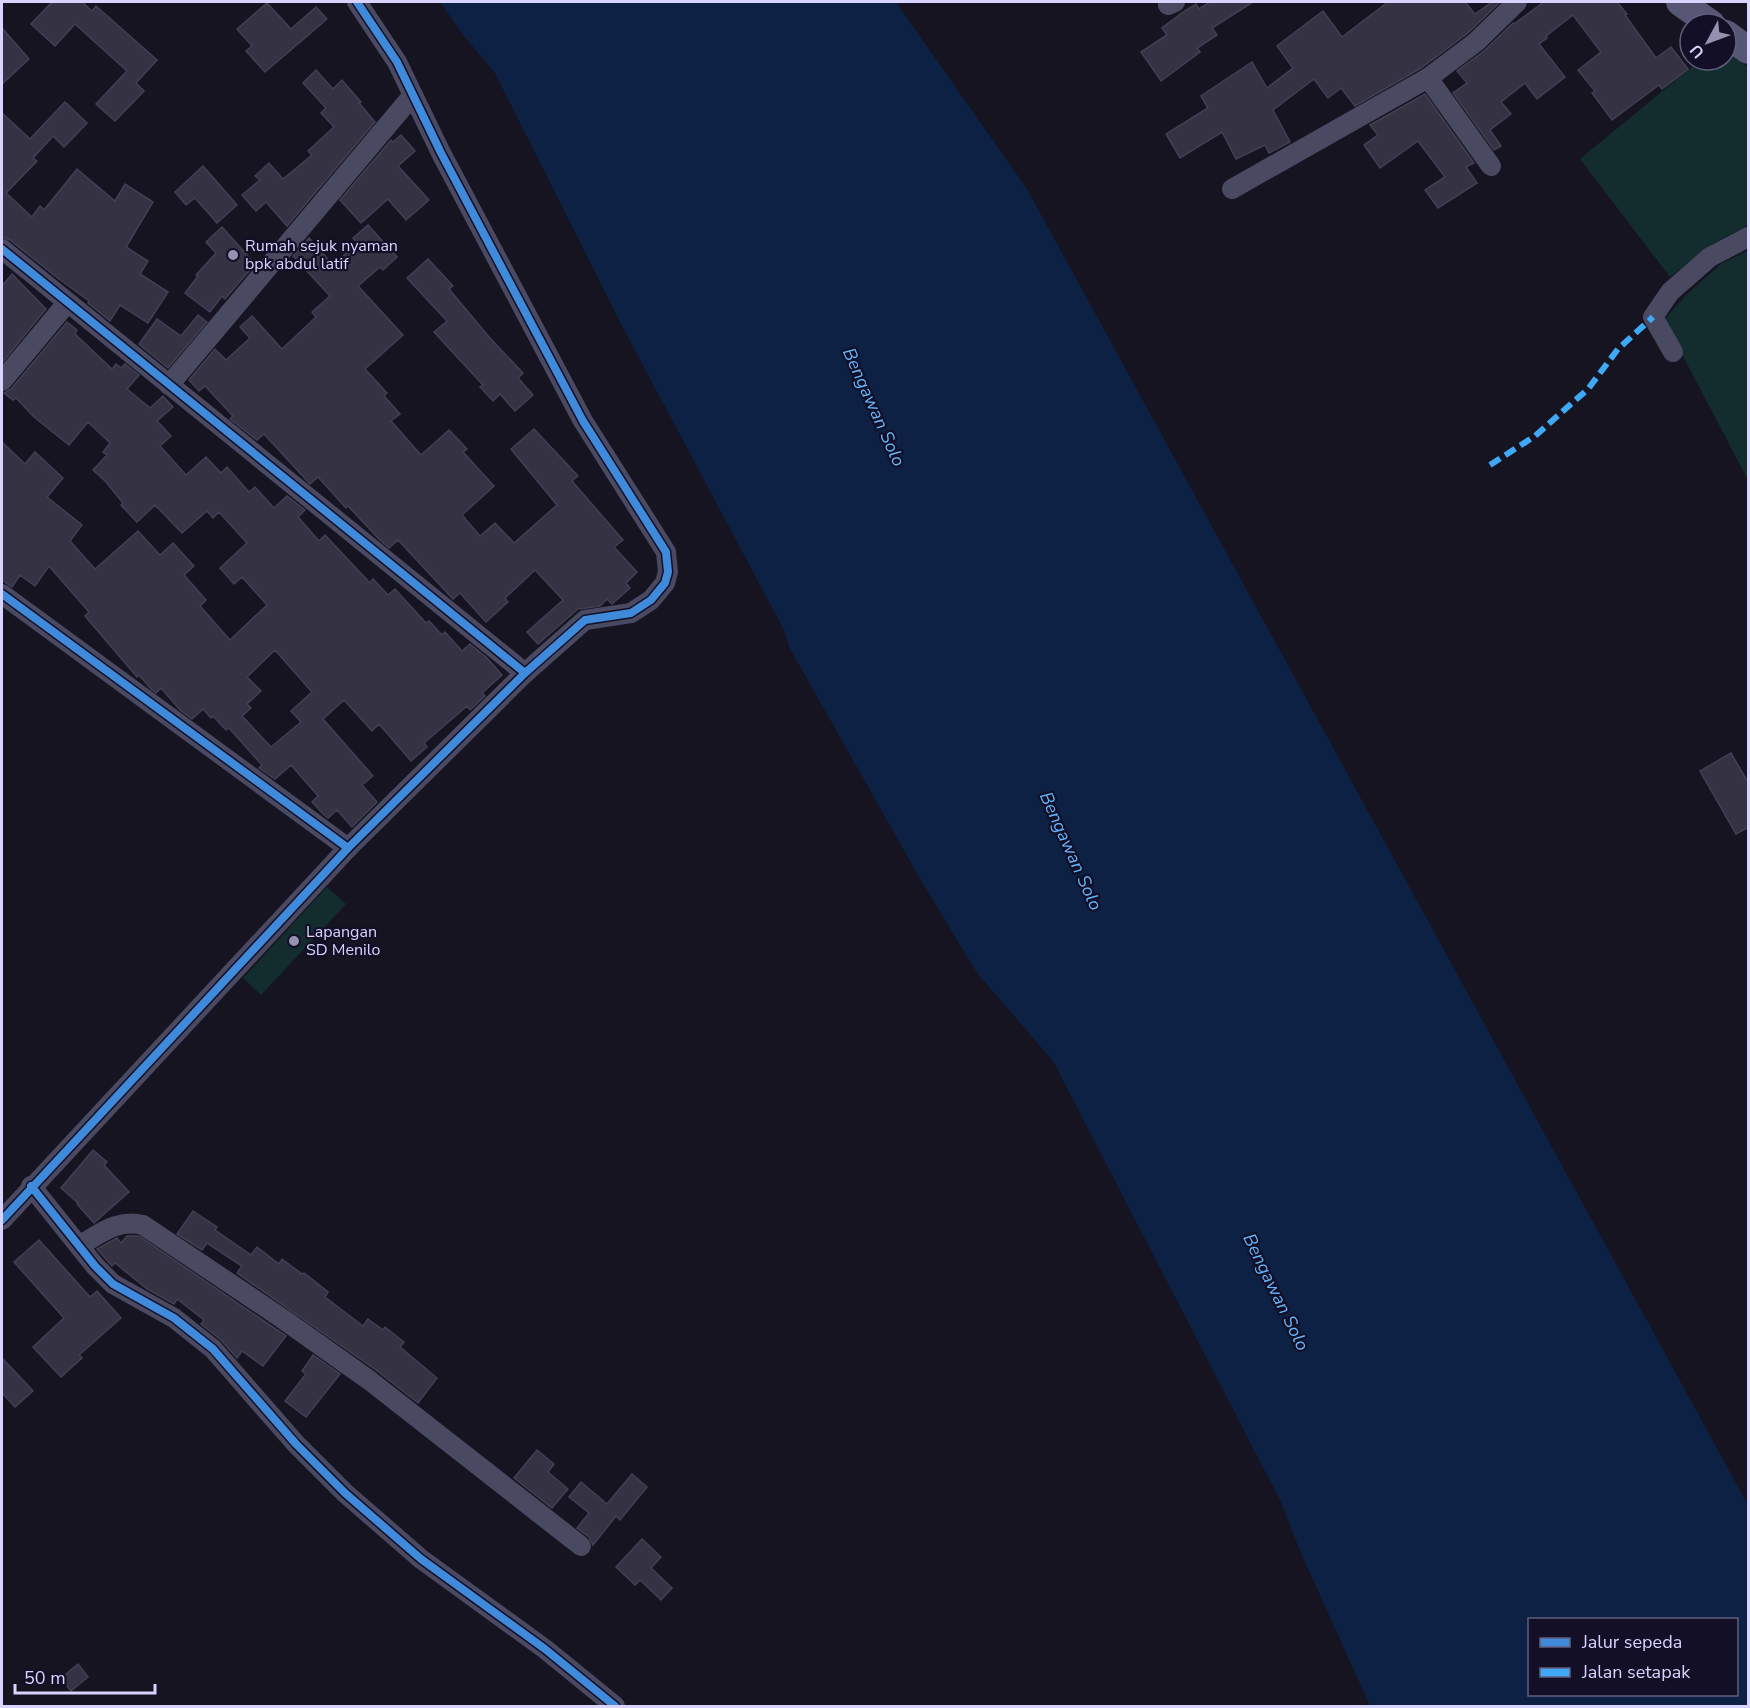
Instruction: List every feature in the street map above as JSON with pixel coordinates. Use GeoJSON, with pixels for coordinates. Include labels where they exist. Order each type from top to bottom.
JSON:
{"type":"FeatureCollection","features":[{"type":"Feature","properties":{"kind":"main road"},"geometry":{"type":"LineString","coordinates":[[1680,2],[1694,12]]}},
{"type":"Feature","properties":{"kind":"street"},"geometry":{"type":"LineString","coordinates":[[2,1220],[31,1186],[348,848],[525,673],[585,620],[631,613],[651,600],[665,583],[668,572],[666,552],[583,421],[441,153],[397,62],[357,2]]}},
{"type":"Feature","properties":{"kind":"street"},"geometry":{"type":"LineString","coordinates":[[1232,189],[1428,78],[1476,42],[1517,2]]}},
{"type":"Feature","properties":{"kind":"street"},"geometry":{"type":"LineString","coordinates":[[1428,78],[1491,166]]}},
{"type":"Feature","properties":{"kind":"street"},"geometry":{"type":"LineString","coordinates":[[169,385],[413,94]]}},
{"type":"Feature","properties":{"kind":"street"},"geometry":{"type":"LineString","coordinates":[[1674,352],[1653,318],[1670,292],[1710,257],[1749,237]]}},
{"type":"Feature","properties":{"kind":"street"},"geometry":{"type":"LineString","coordinates":[[2,249],[525,673]]}},
{"type":"Feature","properties":{"kind":"street"},"geometry":{"type":"LineString","coordinates":[[2,381],[67,303]]}},
{"type":"Feature","properties":{"kind":"street"},"geometry":{"type":"LineString","coordinates":[[2,594],[348,848]]}},
{"type":"Feature","properties":{"kind":"street"},"geometry":{"type":"LineString","coordinates":[[31,1186],[94,1266],[114,1284],[174,1318],[213,1349],[296,1444],[345,1492],[421,1559],[545,1649],[615,1707]]}},
{"type":"Feature","properties":{"kind":"street"},"geometry":{"type":"LineString","coordinates":[[79,1246],[119,1224],[131,1222],[143,1225],[369,1380],[581,1546]]}},
{"type":"Feature","properties":{"kind":"green space"},"geometry":{"type":"Polygon","coordinates":[[[1738,60],[1748,67],[1748,225],[1712,244],[1670,277],[1580,159],[1685,72],[1738,72],[1738,60]]]}},
{"type":"Feature","properties":{"kind":"green space"},"geometry":{"type":"Polygon","coordinates":[[[1748,251],[1748,480],[1664,320],[1687,294],[1722,263],[1748,251]]]}},
{"type":"Feature","properties":{"kind":"green space","name":"Lapangan SD Menilo"},"geometry":{"type":"Polygon","coordinates":[[[327,887],[346,904],[261,995],[243,978],[327,887]]]}},
{"type":"Feature","properties":{"kind":"water","name":"Bengawan Solo"},"geometry":{"type":"Polygon","coordinates":[[[440,2],[896,2],[1027,189],[1748,1505],[1748,1706],[1370,1706],[1301,1553],[1280,1500],[1053,1061],[977,973],[922,882],[789,647],[785,632],[620,322],[495,73],[464,36],[440,2]]]}},
{"type":"Feature","properties":{"kind":"building"},"geometry":{"type":"Polygon","coordinates":[[[52,2],[82,2],[92,11],[96,6],[157,60],[136,83],[144,91],[115,121],[96,104],[127,71],[75,24],[55,46],[31,24],[52,2]]]}},
{"type":"Feature","properties":{"kind":"building"},"geometry":{"type":"Polygon","coordinates":[[[1210,2],[1253,2],[1212,28],[1217,35],[1197,48],[1200,52],[1161,81],[1141,52],[1167,35],[1162,28],[1183,12],[1196,4],[1199,9],[1210,2]]]}},
{"type":"Feature","properties":{"kind":"building"},"geometry":{"type":"Polygon","coordinates":[[[1388,2],[1465,2],[1475,14],[1492,2],[1500,2],[1468,33],[1421,68],[1355,106],[1341,88],[1328,98],[1314,79],[1273,110],[1290,142],[1269,153],[1265,145],[1236,159],[1222,132],[1180,158],[1166,134],[1208,108],[1201,96],[1252,62],[1267,88],[1293,68],[1277,46],[1323,11],[1342,37],[1388,2]]]}},
{"type":"Feature","properties":{"kind":"building"},"geometry":{"type":"Polygon","coordinates":[[[1544,2],[1617,2],[1656,58],[1671,47],[1678,56],[1678,72],[1684,72],[1662,89],[1659,85],[1612,120],[1592,93],[1595,91],[1578,70],[1601,52],[1573,15],[1539,44],[1565,77],[1537,99],[1525,83],[1501,102],[1511,114],[1490,130],[1501,146],[1494,150],[1453,93],[1467,83],[1457,71],[1544,2]]]}},
{"type":"Feature","properties":{"kind":"building"},"geometry":{"type":"Polygon","coordinates":[[[267,3],[291,29],[316,7],[327,19],[265,72],[246,51],[252,46],[237,29],[267,3]]]}},
{"type":"Feature","properties":{"kind":"building"},"geometry":{"type":"Polygon","coordinates":[[[2,28],[29,59],[2,84],[2,28]]]}},
{"type":"Feature","properties":{"kind":"building"},"geometry":{"type":"Polygon","coordinates":[[[316,70],[333,89],[342,80],[375,122],[287,226],[266,202],[256,211],[242,195],[260,180],[255,176],[269,163],[283,179],[312,155],[308,151],[334,127],[321,113],[326,108],[303,83],[316,70]]]}},
{"type":"Feature","properties":{"kind":"building"},"geometry":{"type":"Polygon","coordinates":[[[1425,94],[1474,163],[1466,167],[1477,183],[1438,208],[1425,190],[1445,177],[1418,141],[1380,168],[1364,145],[1378,135],[1370,125],[1425,94]]]}},
{"type":"Feature","properties":{"kind":"building"},"geometry":{"type":"Polygon","coordinates":[[[65,102],[87,123],[64,147],[53,136],[33,158],[37,161],[6,193],[32,217],[40,206],[44,210],[77,169],[115,201],[125,184],[153,202],[126,247],[148,261],[140,274],[168,292],[148,323],[120,305],[110,321],[88,303],[89,301],[10,240],[2,237],[2,113],[30,139],[65,102]]]}},
{"type":"Feature","properties":{"kind":"building"},"geometry":{"type":"Polygon","coordinates":[[[401,135],[415,151],[398,166],[429,200],[406,220],[388,199],[361,223],[340,200],[391,140],[393,142],[401,135]]]}},
{"type":"Feature","properties":{"kind":"building"},"geometry":{"type":"Polygon","coordinates":[[[203,166],[237,205],[217,223],[195,198],[186,205],[175,192],[203,166]]]}},
{"type":"Feature","properties":{"kind":"building"},"geometry":{"type":"Polygon","coordinates":[[[368,225],[397,257],[383,270],[380,267],[358,286],[403,335],[365,369],[387,393],[384,396],[400,414],[391,421],[421,455],[449,430],[467,449],[463,452],[494,486],[462,515],[480,536],[495,523],[514,543],[557,505],[511,449],[534,429],[578,476],[572,481],[623,540],[614,547],[637,572],[626,583],[630,588],[612,604],[607,599],[600,606],[579,608],[538,644],[527,632],[563,600],[535,570],[505,598],[508,602],[486,622],[460,593],[453,599],[398,540],[389,548],[348,506],[346,508],[318,477],[310,484],[264,434],[257,440],[230,419],[233,416],[205,386],[199,391],[189,380],[215,349],[226,360],[250,338],[240,327],[252,316],[282,349],[316,317],[312,312],[330,296],[293,256],[309,238],[333,265],[358,243],[353,238],[368,225]]]}},
{"type":"Feature","properties":{"kind":"building"},"geometry":{"type":"Polygon","coordinates":[[[222,227],[255,264],[225,299],[222,296],[210,312],[185,293],[198,276],[196,275],[216,253],[206,242],[222,227]]]}},
{"type":"Feature","properties":{"kind":"building"},"geometry":{"type":"Polygon","coordinates":[[[428,259],[453,286],[449,289],[489,337],[523,373],[518,378],[533,395],[515,411],[500,394],[493,401],[480,387],[483,385],[434,332],[447,321],[407,278],[428,259]]]}},
{"type":"Feature","properties":{"kind":"building"},"geometry":{"type":"Polygon","coordinates":[[[12,274],[46,309],[2,363],[2,286],[12,274]]]}},
{"type":"Feature","properties":{"kind":"building"},"geometry":{"type":"Polygon","coordinates":[[[198,315],[207,322],[168,368],[139,344],[157,319],[181,336],[198,315]]]}},
{"type":"Feature","properties":{"kind":"building"},"geometry":{"type":"Polygon","coordinates":[[[67,322],[77,330],[75,334],[112,369],[116,364],[121,368],[125,364],[139,375],[127,389],[150,408],[163,396],[173,407],[157,421],[171,436],[160,446],[186,475],[206,457],[221,473],[227,467],[249,492],[255,487],[274,508],[287,496],[305,510],[298,517],[319,541],[325,535],[370,583],[373,579],[388,595],[395,589],[426,623],[429,621],[442,635],[445,632],[462,651],[470,644],[502,675],[482,693],[485,696],[470,710],[467,706],[424,743],[427,747],[411,761],[379,724],[372,731],[344,700],[323,719],[373,776],[362,785],[377,802],[352,827],[337,810],[328,818],[312,802],[318,796],[291,765],[275,779],[259,768],[262,765],[229,728],[226,730],[213,716],[211,718],[203,709],[192,719],[180,710],[161,688],[156,693],[139,675],[137,677],[85,616],[89,612],[49,566],[35,586],[20,575],[12,587],[2,580],[2,442],[25,464],[35,452],[63,478],[47,497],[82,525],[70,541],[95,569],[138,531],[160,555],[173,543],[194,566],[184,575],[206,600],[200,606],[230,640],[267,605],[242,577],[234,584],[220,568],[247,543],[219,512],[213,518],[207,511],[182,533],[155,505],[137,522],[121,505],[123,503],[106,482],[93,470],[107,455],[103,452],[110,443],[88,422],[69,445],[34,417],[16,398],[13,400],[4,393],[11,389],[67,322]],[[275,650],[247,677],[261,691],[247,704],[251,708],[242,716],[271,747],[301,722],[291,711],[312,692],[275,650]]]}},
{"type":"Feature","properties":{"kind":"building"},"geometry":{"type":"Polygon","coordinates":[[[1731,753],[1749,784],[1749,827],[1736,834],[1700,771],[1731,753]]]}},
{"type":"Feature","properties":{"kind":"building"},"geometry":{"type":"Polygon","coordinates":[[[93,1150],[107,1162],[104,1165],[129,1192],[94,1223],[78,1203],[61,1188],[93,1150]]]}},
{"type":"Feature","properties":{"kind":"building"},"geometry":{"type":"Polygon","coordinates":[[[193,1211],[217,1227],[215,1230],[251,1255],[257,1247],[279,1264],[282,1259],[302,1274],[304,1273],[328,1292],[325,1297],[363,1326],[368,1319],[383,1330],[385,1327],[404,1342],[400,1347],[437,1378],[418,1403],[376,1370],[237,1273],[242,1266],[207,1243],[202,1250],[177,1234],[193,1211]]]}},
{"type":"Feature","properties":{"kind":"building"},"geometry":{"type":"Polygon","coordinates":[[[127,1236],[139,1236],[286,1336],[263,1366],[242,1351],[237,1358],[221,1340],[201,1324],[204,1320],[177,1299],[174,1304],[147,1289],[115,1263],[112,1266],[97,1249],[117,1238],[121,1243],[127,1236]]]}},
{"type":"Feature","properties":{"kind":"building"},"geometry":{"type":"Polygon","coordinates":[[[39,1240],[90,1297],[97,1291],[121,1318],[79,1355],[82,1358],[61,1377],[33,1347],[64,1318],[14,1262],[39,1240]]]}},
{"type":"Feature","properties":{"kind":"building"},"geometry":{"type":"Polygon","coordinates":[[[313,1355],[340,1374],[306,1417],[285,1401],[306,1374],[302,1371],[313,1355]]]}},
{"type":"Feature","properties":{"kind":"building"},"geometry":{"type":"Polygon","coordinates":[[[2,1358],[33,1391],[15,1407],[2,1393],[2,1358]]]}},
{"type":"Feature","properties":{"kind":"building"},"geometry":{"type":"Polygon","coordinates":[[[537,1450],[554,1464],[548,1472],[568,1489],[552,1508],[514,1478],[537,1450]]]}},
{"type":"Feature","properties":{"kind":"building"},"geometry":{"type":"Polygon","coordinates":[[[632,1474],[647,1487],[620,1520],[616,1516],[593,1545],[589,1537],[577,1528],[589,1513],[569,1497],[581,1482],[607,1504],[632,1474]]]}},
{"type":"Feature","properties":{"kind":"building"},"geometry":{"type":"Polygon","coordinates":[[[642,1539],[661,1557],[651,1568],[672,1588],[661,1600],[640,1580],[635,1585],[616,1567],[642,1539]]]}},
{"type":"Feature","properties":{"kind":"building"},"geometry":{"type":"Polygon","coordinates":[[[78,1664],[88,1677],[71,1691],[61,1678],[78,1664]]]}},
{"type":"Feature","properties":{"kind":"marked path"},"geometry":{"type":"LineString","coordinates":[[1490,465],[1535,436],[1588,389],[1618,349],[1653,317]]}},
{"type":"Feature","properties":{"kind":"cycle path"},"geometry":{"type":"LineString","coordinates":[[357,2],[397,62],[441,153],[583,421],[666,552],[668,572],[665,583],[651,600],[631,613],[585,620],[525,673]]}},
{"type":"Feature","properties":{"kind":"cycle path"},"geometry":{"type":"LineString","coordinates":[[2,249],[525,673],[348,848]]}},
{"type":"Feature","properties":{"kind":"cycle path"},"geometry":{"type":"LineString","coordinates":[[2,594],[348,848],[2,1220]]}},
{"type":"Feature","properties":{"kind":"cycle path"},"geometry":{"type":"LineString","coordinates":[[31,1186],[95,1266],[113,1284],[174,1318],[213,1349],[296,1444],[345,1493],[421,1559],[545,1649],[615,1706]]}},
{"type":"Feature","properties":{"kind":"place","name":"Rumah sejuk nyaman bpk abdul latif"},"geometry":{"type":"Point","coordinates":[233,255]}},
{"type":"Feature","properties":{"kind":"place","name":"Lapangan SD Menilo"},"geometry":{"type":"Point","coordinates":[294,941]}}]}
